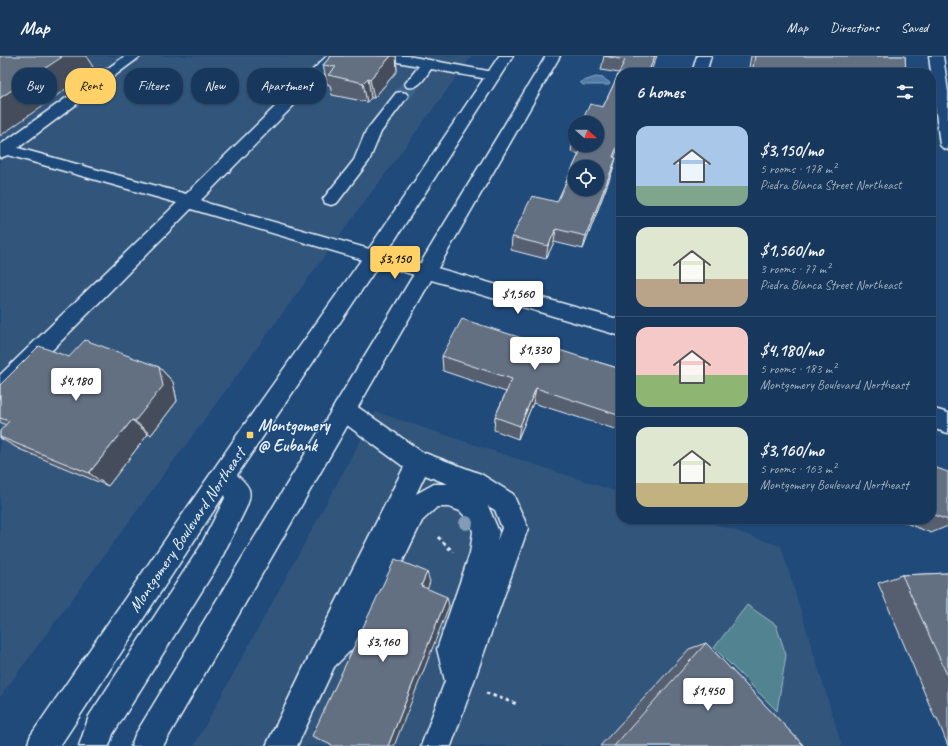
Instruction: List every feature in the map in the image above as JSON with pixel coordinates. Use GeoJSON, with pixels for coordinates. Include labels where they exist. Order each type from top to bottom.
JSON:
{"type":"FeatureCollection","features":[{"type":"Feature","properties":{"kind":"main road"},"geometry":{"type":"LineString","coordinates":[[2,151],[134,56]]}},
{"type":"Feature","properties":{"kind":"main road"},"geometry":{"type":"LineString","coordinates":[[0,389],[335,56]]}},
{"type":"Feature","properties":{"kind":"main road"},"geometry":{"type":"LineString","coordinates":[[386,56],[493,76]]}},
{"type":"Feature","properties":{"kind":"main road","name":"Montgomery Boulevard Northeast"},"geometry":{"type":"LineString","coordinates":[[42,746],[222,477],[374,258],[506,56]]}},
{"type":"Feature","properties":{"kind":"main road"},"geometry":{"type":"LineString","coordinates":[[146,746],[553,56]]}},
{"type":"Feature","properties":{"kind":"main road"},"geometry":{"type":"LineString","coordinates":[[700,68],[704,56]]}},
{"type":"Feature","properties":{"kind":"main road"},"geometry":{"type":"LineString","coordinates":[[936,56],[948,145]]}},
{"type":"Feature","properties":{"kind":"main road"},"geometry":{"type":"LineString","coordinates":[[412,84],[428,64]]}},
{"type":"Feature","properties":{"kind":"main road"},"geometry":{"type":"LineString","coordinates":[[331,199],[361,161],[374,131],[402,96]]}},
{"type":"Feature","properties":{"kind":"main road"},"geometry":{"type":"LineString","coordinates":[[2,151],[179,197],[204,208],[374,258],[616,326]]}},
{"type":"Feature","properties":{"kind":"main road"},"geometry":{"type":"LineString","coordinates":[[344,410],[415,461],[472,482],[504,502],[515,528],[436,746]]}},
{"type":"Feature","properties":{"kind":"main road"},"geometry":{"type":"LineString","coordinates":[[936,419],[948,423]]}},
{"type":"Feature","properties":{"kind":"main road"},"geometry":{"type":"LineString","coordinates":[[281,746],[419,462]]}},
{"type":"Feature","properties":{"kind":"main road"},"geometry":{"type":"LineString","coordinates":[[94,746],[100,728],[209,556],[233,510],[237,500],[237,490],[222,477]]}},
{"type":"Feature","properties":{"kind":"main road"},"geometry":{"type":"LineString","coordinates":[[323,658],[358,623],[413,513],[434,496],[450,494],[469,503],[481,516],[486,532],[483,552],[451,649],[459,680]]}},
{"type":"Feature","properties":{"kind":"path"},"geometry":{"type":"LineString","coordinates":[[438,537],[458,558]]}},
{"type":"Feature","properties":{"kind":"path"},"geometry":{"type":"LineString","coordinates":[[486,693],[517,704]]}},
{"type":"Feature","properties":{"kind":"shaded area"},"geometry":{"type":"Polygon","coordinates":[[[0,56],[472,56],[0,697],[0,56]]]}},
{"type":"Feature","properties":{"kind":"shaded area"},"geometry":{"type":"Polygon","coordinates":[[[596,77],[603,78],[610,83],[609,85],[583,85],[580,82],[596,77]]]}},
{"type":"Feature","properties":{"kind":"shaded area"},"geometry":{"type":"Polygon","coordinates":[[[376,412],[616,491],[616,524],[715,524],[781,546],[842,746],[194,746],[376,412]]]}},
{"type":"Feature","properties":{"kind":"green space"},"geometry":{"type":"Polygon","coordinates":[[[747,605],[776,625],[786,655],[777,711],[714,648],[747,605]]]}},
{"type":"Feature","properties":{"kind":"building"},"geometry":{"type":"Polygon","coordinates":[[[0,56],[62,57],[45,68],[12,68],[12,90],[0,98],[0,56]]]}},
{"type":"Feature","properties":{"kind":"building"},"geometry":{"type":"Polygon","coordinates":[[[331,56],[391,56],[370,79],[368,78],[363,83],[328,75],[336,67],[323,65],[331,56]]]}},
{"type":"Feature","properties":{"kind":"building"},"geometry":{"type":"Polygon","coordinates":[[[604,56],[655,56],[650,68],[621,68],[625,60],[604,56]]]}},
{"type":"Feature","properties":{"kind":"building"},"geometry":{"type":"Polygon","coordinates":[[[755,56],[905,56],[906,68],[783,68],[753,68],[755,56]]]}},
{"type":"Feature","properties":{"kind":"building"},"geometry":{"type":"Polygon","coordinates":[[[616,79],[616,149],[613,157],[616,158],[604,189],[604,160],[576,160],[580,152],[604,152],[604,116],[584,116],[590,104],[603,107],[616,79]]]}},
{"type":"Feature","properties":{"kind":"building"},"geometry":{"type":"Polygon","coordinates":[[[568,178],[568,196],[601,196],[586,236],[556,229],[548,246],[512,237],[532,196],[557,202],[568,178]]]}},
{"type":"Feature","properties":{"kind":"building"},"geometry":{"type":"Polygon","coordinates":[[[462,319],[616,368],[616,414],[536,388],[520,426],[495,417],[512,379],[442,356],[462,319]]]}},
{"type":"Feature","properties":{"kind":"building"},"geometry":{"type":"Polygon","coordinates":[[[85,340],[159,367],[163,386],[135,421],[132,420],[89,473],[0,437],[0,431],[9,421],[0,418],[0,385],[39,346],[69,357],[85,340]]]}},
{"type":"Feature","properties":{"kind":"building"},"geometry":{"type":"Polygon","coordinates":[[[936,468],[948,472],[948,520],[936,516],[936,468]]]}},
{"type":"Feature","properties":{"kind":"building"},"geometry":{"type":"Polygon","coordinates":[[[395,559],[427,572],[421,586],[447,597],[388,746],[333,746],[312,736],[395,559]]]}},
{"type":"Feature","properties":{"kind":"building"},"geometry":{"type":"Polygon","coordinates":[[[948,573],[948,677],[902,575],[948,573]]]}},
{"type":"Feature","properties":{"kind":"building"},"geometry":{"type":"Polygon","coordinates":[[[706,643],[804,746],[614,746],[706,643]]]}},
{"type":"Feature","properties":{"kind":"tunnel"},"geometry":{"type":"LineString","coordinates":[[401,96],[412,84]]}},
{"type":"Feature","properties":{"kind":"place","name":"Montgomery @ Eubank"},"geometry":{"type":"Point","coordinates":[250,435]}}]}
